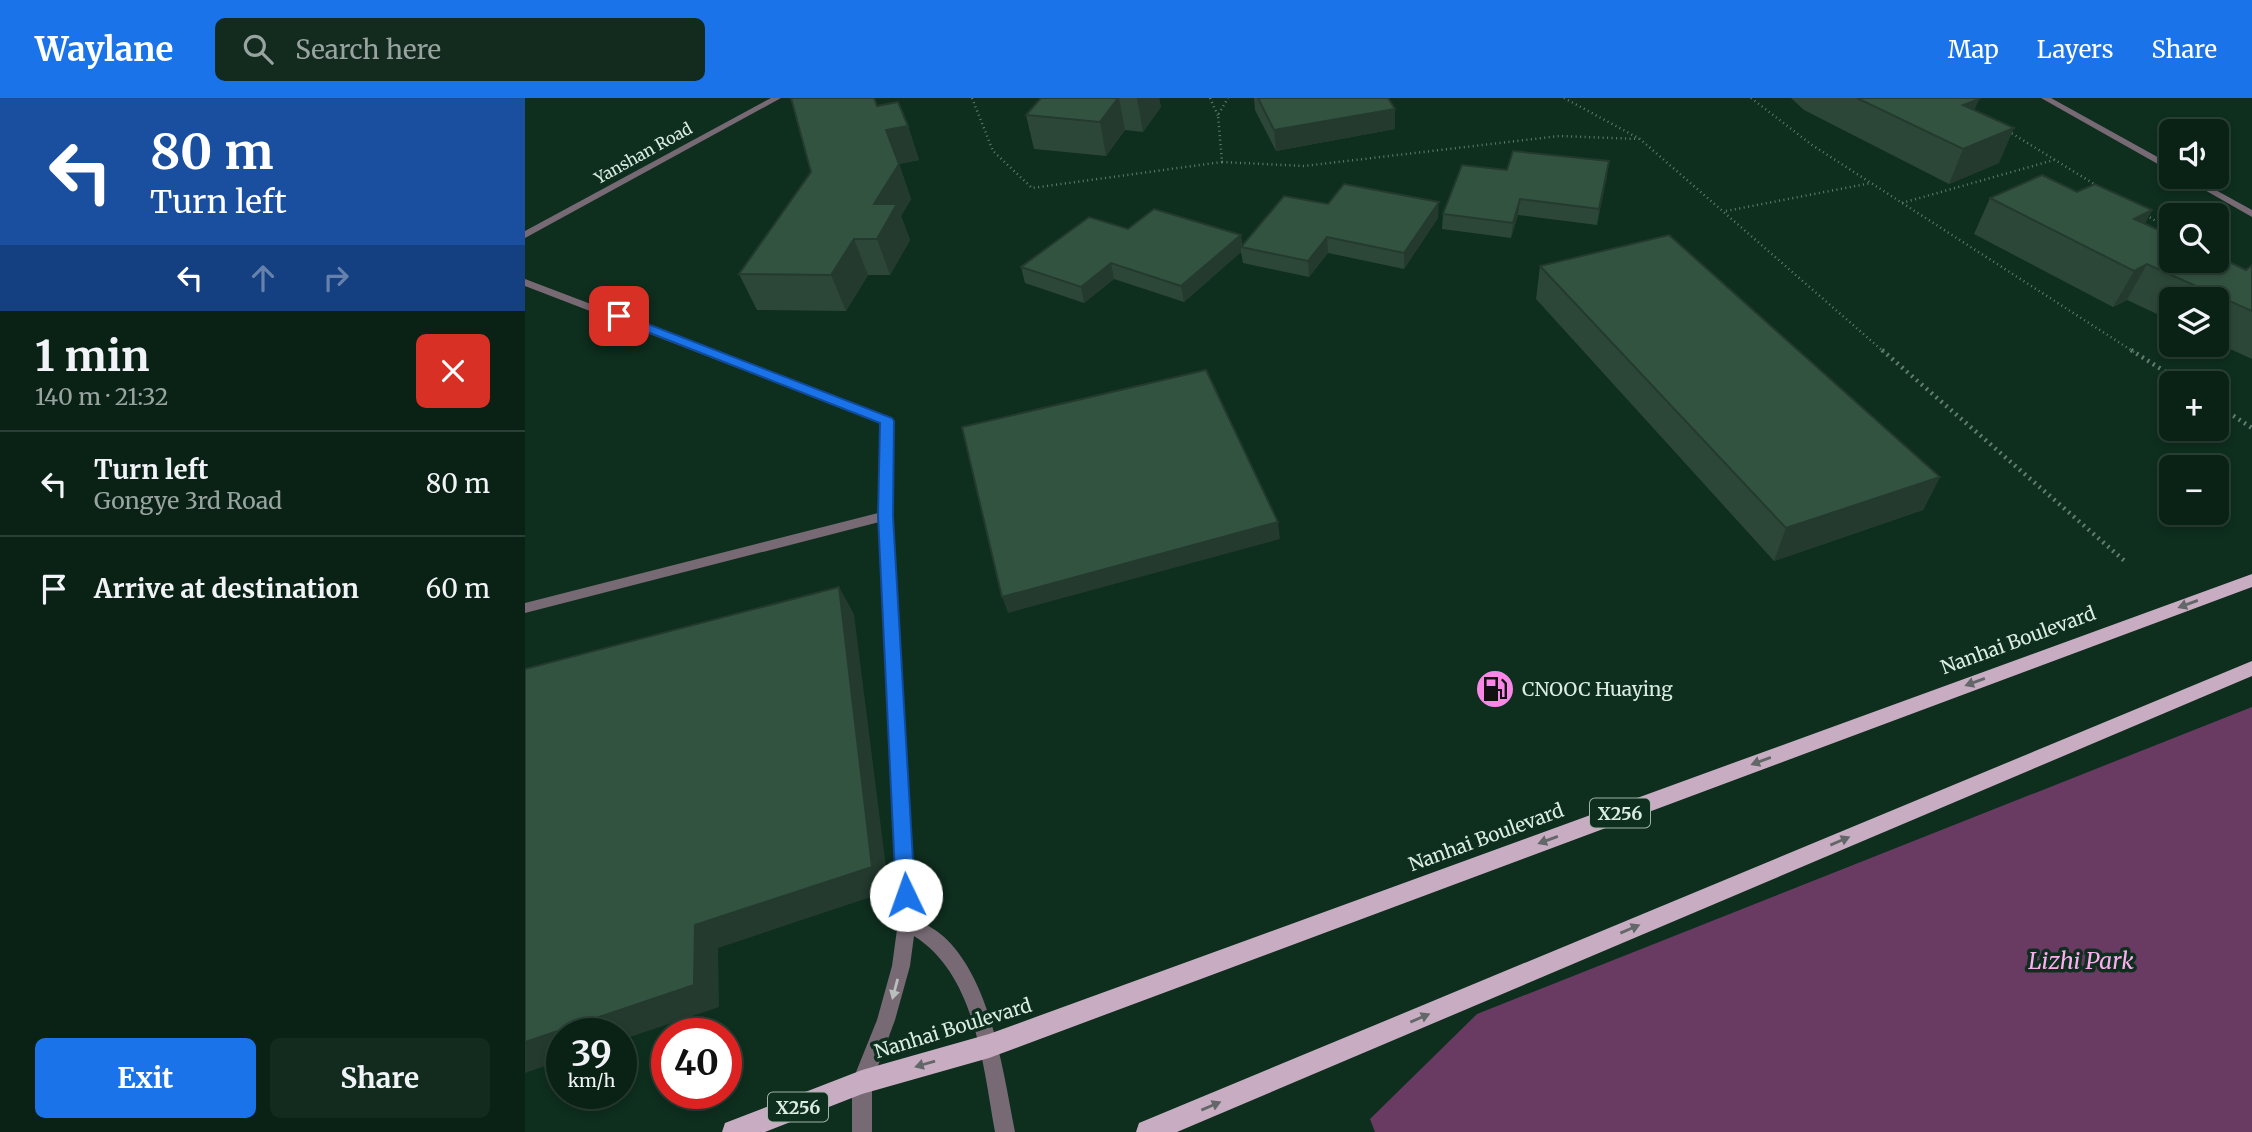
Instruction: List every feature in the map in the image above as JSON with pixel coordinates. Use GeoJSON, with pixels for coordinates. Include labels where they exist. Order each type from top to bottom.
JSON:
{"type":"FeatureCollection","features":[{"type":"Feature","properties":{"kind":"main road","name":"Nanhai Boulevard"},"geometry":{"type":"LineString","coordinates":[[734,1132],[862,1082],[989,1046],[2252,580]]}},
{"type":"Feature","properties":{"kind":"main road"},"geometry":{"type":"LineString","coordinates":[[1148,1132],[2252,668]]}},
{"type":"Feature","properties":{"kind":"street","name":"Yanshan Road"},"geometry":{"type":"LineString","coordinates":[[525,235],[776,98]]}},
{"type":"Feature","properties":{"kind":"street"},"geometry":{"type":"LineString","coordinates":[[2045,98],[2159,162]]}},
{"type":"Feature","properties":{"kind":"street"},"geometry":{"type":"LineString","coordinates":[[2207,189],[2252,214]]}},
{"type":"Feature","properties":{"kind":"street"},"geometry":{"type":"LineString","coordinates":[[525,282],[887,421],[886,516],[907,922],[901,966],[886,1020],[862,1082],[862,1132]]}},
{"type":"Feature","properties":{"kind":"street"},"geometry":{"type":"LineString","coordinates":[[525,608],[886,516]]}},
{"type":"Feature","properties":{"kind":"street"},"geometry":{"type":"LineString","coordinates":[[907,922],[939,944],[963,978],[989,1046],[1005,1132]]}},
{"type":"Feature","properties":{"kind":"path"},"geometry":{"type":"LineString","coordinates":[[972,98],[993,151],[1032,188],[1222,162],[1304,166],[1559,136],[1640,139]]}},
{"type":"Feature","properties":{"kind":"path"},"geometry":{"type":"LineString","coordinates":[[1210,98],[1219,118],[1222,162]]}},
{"type":"Feature","properties":{"kind":"path"},"geometry":{"type":"LineString","coordinates":[[1219,118],[1228,98]]}},
{"type":"Feature","properties":{"kind":"path"},"geometry":{"type":"LineString","coordinates":[[1564,98],[1640,139],[2127,563]]}},
{"type":"Feature","properties":{"kind":"path"},"geometry":{"type":"LineString","coordinates":[[1751,98],[1812,145],[2164,371]]}},
{"type":"Feature","properties":{"kind":"path"},"geometry":{"type":"LineString","coordinates":[[1999,125],[2102,188]]}},
{"type":"Feature","properties":{"kind":"path"},"geometry":{"type":"LineString","coordinates":[[1902,203],[2055,160]]}},
{"type":"Feature","properties":{"kind":"path"},"geometry":{"type":"LineString","coordinates":[[1725,211],[1871,183]]}},
{"type":"Feature","properties":{"kind":"path"},"geometry":{"type":"LineString","coordinates":[[2137,209],[2159,223]]}},
{"type":"Feature","properties":{"kind":"path"},"geometry":{"type":"LineString","coordinates":[[2229,413],[2252,428]]}},
{"type":"Feature","properties":{"kind":"green space","name":"Lizhi Park"},"geometry":{"type":"Polygon","coordinates":[[[2252,707],[2252,1132],[1375,1132],[1370,1119],[1477,1014],[2252,707]]]}},
{"type":"Feature","properties":{"kind":"building"},"geometry":{"type":"Polygon","coordinates":[[[791,98],[874,98],[877,106],[898,102],[908,126],[886,130],[899,164],[874,204],[897,204],[877,239],[854,239],[831,275],[739,274],[811,172],[791,98]]]}},
{"type":"Feature","properties":{"kind":"building"},"geometry":{"type":"Polygon","coordinates":[[[1041,98],[1118,98],[1100,122],[1026,115],[1041,98]]]}},
{"type":"Feature","properties":{"kind":"building"},"geometry":{"type":"Polygon","coordinates":[[[1258,98],[1388,98],[1395,109],[1274,130],[1258,98]]]}},
{"type":"Feature","properties":{"kind":"building"},"geometry":{"type":"Polygon","coordinates":[[[1857,98],[1977,98],[1979,99],[1963,105],[2014,128],[1963,149],[1857,98]]]}},
{"type":"Feature","properties":{"kind":"building"},"geometry":{"type":"Polygon","coordinates":[[[1513,151],[1609,161],[1599,209],[1520,199],[1513,223],[1443,214],[1462,165],[1507,170],[1513,151]]]}},
{"type":"Feature","properties":{"kind":"building"},"geometry":{"type":"Polygon","coordinates":[[[2042,175],[2077,192],[2095,184],[2152,210],[2134,219],[2159,230],[2159,269],[2147,264],[2134,271],[1990,198],[2042,175]]]}},
{"type":"Feature","properties":{"kind":"building"},"geometry":{"type":"Polygon","coordinates":[[[1344,184],[1439,202],[1404,253],[1327,237],[1308,261],[1241,247],[1284,196],[1328,204],[1344,184]]]}},
{"type":"Feature","properties":{"kind":"building"},"geometry":{"type":"Polygon","coordinates":[[[1154,209],[1241,235],[1181,286],[1111,263],[1081,287],[1021,267],[1089,217],[1128,229],[1154,209]]]}},
{"type":"Feature","properties":{"kind":"building"},"geometry":{"type":"Polygon","coordinates":[[[1669,235],[1940,477],[1786,528],[1540,266],[1669,235]]]}},
{"type":"Feature","properties":{"kind":"building"},"geometry":{"type":"Polygon","coordinates":[[[2229,262],[2246,270],[2252,265],[2252,311],[2229,301],[2229,287],[2198,287],[2167,273],[2229,273],[2229,262]]]}},
{"type":"Feature","properties":{"kind":"building"},"geometry":{"type":"Polygon","coordinates":[[[1206,370],[1278,522],[1002,597],[962,427],[1206,370]]]}},
{"type":"Feature","properties":{"kind":"building"},"geometry":{"type":"Polygon","coordinates":[[[839,587],[872,867],[695,925],[694,985],[596,1018],[546,1018],[546,1035],[525,1042],[525,669],[839,587]]]}},
{"type":"Feature","properties":{"kind":"place","name":"CNOOC Huaying"},"geometry":{"type":"Point","coordinates":[1495,689]}},
{"type":"Feature","properties":{"kind":"route"},"geometry":{"type":"LineString","coordinates":[[619,316],[887,421],[886,516],[906,895]]}}]}
